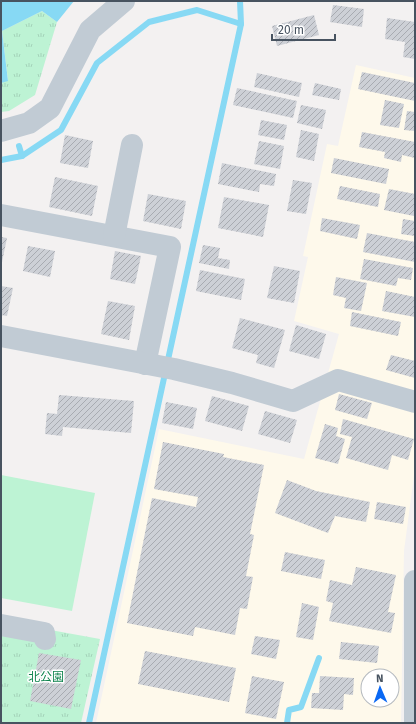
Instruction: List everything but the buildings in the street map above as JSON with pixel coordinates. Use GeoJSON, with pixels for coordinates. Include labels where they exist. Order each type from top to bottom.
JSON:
{"type":"FeatureCollection","features":[{"type":"Feature","properties":{"kind":"street"},"geometry":{"type":"LineString","coordinates":[[1,131],[29,123],[50,108],[90,30],[124,1]]}},
{"type":"Feature","properties":{"kind":"street"},"geometry":{"type":"LineString","coordinates":[[114,236],[132,145]]}},
{"type":"Feature","properties":{"kind":"street"},"geometry":{"type":"LineString","coordinates":[[1,215],[170,246],[159,366]]}},
{"type":"Feature","properties":{"kind":"street"},"geometry":{"type":"LineString","coordinates":[[1,336],[159,366],[232,382],[293,401],[338,380],[415,402]]}},
{"type":"Feature","properties":{"kind":"street"},"geometry":{"type":"LineString","coordinates":[[415,581],[415,723]]}},
{"type":"Feature","properties":{"kind":"street"},"geometry":{"type":"LineString","coordinates":[[1,625],[44,633],[45,639]]}},
{"type":"Feature","properties":{"kind":"shaded area"},"geometry":{"type":"Polygon","coordinates":[[[356,65],[415,78],[415,468],[404,551],[401,723],[96,723],[159,429],[304,459],[339,334],[294,321],[308,257],[303,256],[327,144],[338,146],[356,65]]]}},
{"type":"Feature","properties":{"kind":"green space"},"geometry":{"type":"Polygon","coordinates":[[[42,11],[57,22],[35,95],[9,111],[1,112],[1,83],[8,80],[2,31],[42,11]]]}},
{"type":"Feature","properties":{"kind":"green space"},"geometry":{"type":"Polygon","coordinates":[[[1,475],[95,493],[72,611],[1,598],[1,475]]]}},
{"type":"Feature","properties":{"kind":"green space","name":"北公園"},"geometry":{"type":"Polygon","coordinates":[[[1,621],[100,639],[81,723],[1,723],[1,621]]]}},
{"type":"Feature","properties":{"kind":"water"},"geometry":{"type":"Polygon","coordinates":[[[1,1],[74,1],[57,22],[42,11],[2,31],[8,81],[1,83],[1,1]]]}},
{"type":"Feature","properties":{"kind":"waterway"},"geometry":{"type":"LineString","coordinates":[[89,723],[241,24],[240,1]]}},
{"type":"Feature","properties":{"kind":"waterway"},"geometry":{"type":"LineString","coordinates":[[1,160],[22,156],[61,130],[97,63],[149,22],[197,10],[241,24]]}},
{"type":"Feature","properties":{"kind":"waterway"},"geometry":{"type":"LineString","coordinates":[[19,146],[22,156]]}},
{"type":"Feature","properties":{"kind":"waterway"},"geometry":{"type":"LineString","coordinates":[[287,723],[289,710],[301,707],[319,658]]}}]}
